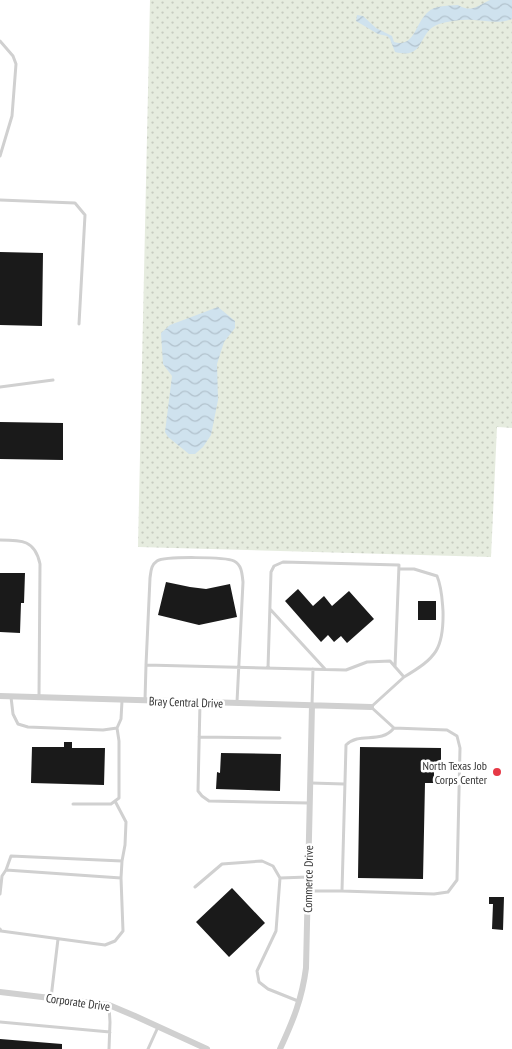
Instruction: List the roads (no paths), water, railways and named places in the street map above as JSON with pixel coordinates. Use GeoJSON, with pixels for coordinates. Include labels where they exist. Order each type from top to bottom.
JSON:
{"type":"FeatureCollection","features":[{"type":"Feature","properties":{"kind":"street","name":"Bray Central Drive"},"geometry":{"type":"LineString","coordinates":[[0,696],[371,706]]}},
{"type":"Feature","properties":{"kind":"street","name":"Commerce Drive"},"geometry":{"type":"LineString","coordinates":[[280,1049],[295,1018],[303,991],[306,968],[312,705]]}},
{"type":"Feature","properties":{"kind":"street","name":"Corporate Drive"},"geometry":{"type":"LineString","coordinates":[[0,992],[109,1005],[207,1049]]}},
{"type":"Feature","properties":{"kind":"lane"},"geometry":{"type":"LineString","coordinates":[[0,41],[13,56],[16,64],[12,116],[0,156]]}},
{"type":"Feature","properties":{"kind":"lane"},"geometry":{"type":"LineString","coordinates":[[0,200],[74,202],[85,215],[79,324]]}},
{"type":"Feature","properties":{"kind":"lane"},"geometry":{"type":"LineString","coordinates":[[0,387],[53,380]]}},
{"type":"Feature","properties":{"kind":"lane"},"geometry":{"type":"LineString","coordinates":[[0,540],[18,540],[32,546],[38,553],[40,564],[38,697]]}},
{"type":"Feature","properties":{"kind":"lane"},"geometry":{"type":"LineString","coordinates":[[145,700],[152,567],[157,561],[166,558],[194,558],[235,561],[240,566],[242,582],[236,703]]}},
{"type":"Feature","properties":{"kind":"lane"},"geometry":{"type":"LineString","coordinates":[[268,668],[271,572],[277,563],[283,562],[399,565],[395,667]]}},
{"type":"Feature","properties":{"kind":"lane"},"geometry":{"type":"LineString","coordinates":[[308,891],[434,894],[448,892],[457,880],[460,748],[457,736],[447,730],[394,728],[371,706],[404,677],[423,666],[436,652],[443,633],[442,587],[437,576],[414,569],[399,569]]}},
{"type":"Feature","properties":{"kind":"lane"},"geometry":{"type":"LineString","coordinates":[[270,608],[326,670]]}},
{"type":"Feature","properties":{"kind":"lane"},"geometry":{"type":"LineString","coordinates":[[146,665],[346,670],[367,662],[390,661],[404,677]]}},
{"type":"Feature","properties":{"kind":"lane"},"geometry":{"type":"LineString","coordinates":[[312,705],[313,669]]}},
{"type":"Feature","properties":{"kind":"lane"},"geometry":{"type":"LineString","coordinates":[[11,697],[13,714],[18,724],[28,727],[103,730],[117,728]]}},
{"type":"Feature","properties":{"kind":"lane"},"geometry":{"type":"LineString","coordinates":[[73,804],[111,804],[119,798],[119,741],[117,728],[121,719],[122,700]]}},
{"type":"Feature","properties":{"kind":"lane"},"geometry":{"type":"LineString","coordinates":[[200,702],[198,791],[202,796],[209,801],[310,803]]}},
{"type":"Feature","properties":{"kind":"lane"},"geometry":{"type":"LineString","coordinates":[[342,892],[346,745],[350,740],[356,738],[386,736],[394,728]]}},
{"type":"Feature","properties":{"kind":"lane"},"geometry":{"type":"LineString","coordinates":[[199,737],[280,738]]}},
{"type":"Feature","properties":{"kind":"lane"},"geometry":{"type":"LineString","coordinates":[[311,783],[344,784]]}},
{"type":"Feature","properties":{"kind":"lane"},"geometry":{"type":"LineString","coordinates":[[0,929],[1,931],[106,945],[115,941],[123,931],[122,861],[126,822],[115,801]]}},
{"type":"Feature","properties":{"kind":"lane"},"geometry":{"type":"LineString","coordinates":[[0,894],[2,876],[11,856],[122,861]]}},
{"type":"Feature","properties":{"kind":"lane"},"geometry":{"type":"LineString","coordinates":[[195,888],[222,864],[262,862],[273,866],[280,878],[276,931],[258,971],[259,982],[268,989],[300,1002]]}},
{"type":"Feature","properties":{"kind":"lane"},"geometry":{"type":"LineString","coordinates":[[6,870],[122,878]]}},
{"type":"Feature","properties":{"kind":"lane"},"geometry":{"type":"LineString","coordinates":[[280,878],[308,877]]}},
{"type":"Feature","properties":{"kind":"lane"},"geometry":{"type":"LineString","coordinates":[[51,998],[58,939]]}},
{"type":"Feature","properties":{"kind":"lane"},"geometry":{"type":"LineString","coordinates":[[109,1005],[109,1049]]}},
{"type":"Feature","properties":{"kind":"lane"},"geometry":{"type":"LineString","coordinates":[[0,1022],[110,1032]]}},
{"type":"Feature","properties":{"kind":"lane"},"geometry":{"type":"LineString","coordinates":[[148,1049],[159,1026]]}},
{"type":"Feature","properties":{"kind":"water"},"geometry":{"type":"Polygon","coordinates":[[[490,0],[512,0],[512,19],[498,22],[461,20],[439,24],[427,33],[417,49],[412,52],[395,52],[387,36],[378,34],[356,21],[357,15],[363,16],[376,28],[392,36],[394,42],[401,43],[411,38],[424,17],[434,8],[458,5],[471,9],[490,0]]]}},
{"type":"Feature","properties":{"kind":"water"},"geometry":{"type":"Polygon","coordinates":[[[218,307],[235,321],[235,328],[224,342],[217,364],[218,400],[211,435],[203,447],[195,454],[189,454],[168,437],[165,432],[172,376],[163,364],[161,333],[170,325],[218,307]]]}},
{"type":"Feature","properties":{"kind":"place","name":"North Texas Job Corps Center"},"geometry":{"type":"Point","coordinates":[497,772]}}]}
